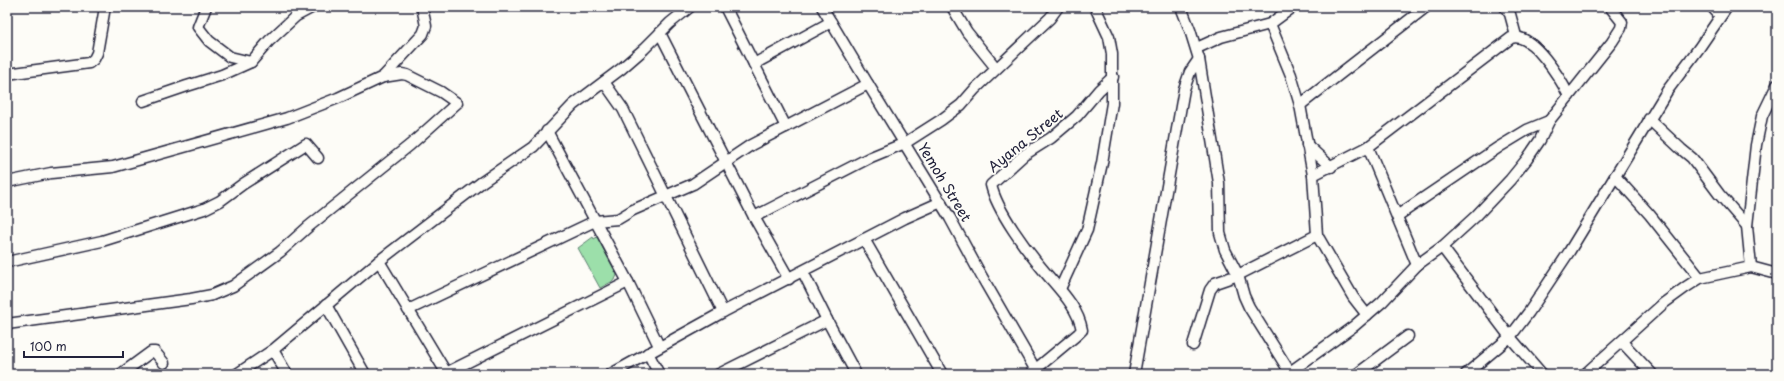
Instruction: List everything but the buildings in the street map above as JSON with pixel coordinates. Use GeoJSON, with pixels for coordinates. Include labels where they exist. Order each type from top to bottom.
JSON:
{"type":"FeatureCollection","features":[{"type":"Feature","properties":{"kind":"street"},"geometry":{"type":"LineString","coordinates":[[7,74],[89,63],[94,59],[97,53],[106,7]]}},
{"type":"Feature","properties":{"kind":"street"},"geometry":{"type":"LineString","coordinates":[[206,7],[198,27],[209,41],[230,57],[251,62]]}},
{"type":"Feature","properties":{"kind":"street"},"geometry":{"type":"LineString","coordinates":[[143,102],[222,75],[251,62],[269,41],[296,16],[313,7]]}},
{"type":"Feature","properties":{"kind":"street"},"geometry":{"type":"LineString","coordinates":[[383,77],[423,34],[426,26],[422,7]]}},
{"type":"Feature","properties":{"kind":"street"},"geometry":{"type":"LineString","coordinates":[[237,374],[273,350],[379,261],[482,182],[533,147],[573,105],[604,82],[690,7]]}},
{"type":"Feature","properties":{"kind":"street"},"geometry":{"type":"LineString","coordinates":[[725,7],[786,127]]}},
{"type":"Feature","properties":{"kind":"street","name":"Yemoh Street"},"geometry":{"type":"LineString","coordinates":[[822,7],[941,202],[1035,373]]}},
{"type":"Feature","properties":{"kind":"street"},"geometry":{"type":"LineString","coordinates":[[952,7],[968,32],[996,68]]}},
{"type":"Feature","properties":{"kind":"street"},"geometry":{"type":"LineString","coordinates":[[754,217],[871,157],[906,143],[941,120],[961,105],[996,68],[1039,29],[1058,7]]}},
{"type":"Feature","properties":{"kind":"street"},"geometry":{"type":"LineString","coordinates":[[1035,373],[1082,330],[1074,309],[1060,289],[1087,230],[1102,163],[1112,103],[1112,54],[1109,37],[1095,7]]}},
{"type":"Feature","properties":{"kind":"street"},"geometry":{"type":"LineString","coordinates":[[1181,7],[1187,12],[1199,59],[1219,183],[1220,233],[1225,250],[1238,275],[1249,307],[1290,373],[1367,315],[1417,265],[1442,247],[1476,216],[1510,180],[1540,140],[1549,121],[1621,28],[1622,22],[1610,7]]}},
{"type":"Feature","properties":{"kind":"street"},"geometry":{"type":"LineString","coordinates":[[1197,48],[1222,37],[1270,24],[1293,7]]}},
{"type":"Feature","properties":{"kind":"street"},"geometry":{"type":"LineString","coordinates":[[1300,105],[1414,11],[1426,7]]}},
{"type":"Feature","properties":{"kind":"street"},"geometry":{"type":"LineString","coordinates":[[1504,7],[1512,19],[1516,36]]}},
{"type":"Feature","properties":{"kind":"street"},"geometry":{"type":"LineString","coordinates":[[1712,7],[1720,16]]}},
{"type":"Feature","properties":{"kind":"street"},"geometry":{"type":"LineString","coordinates":[[1466,374],[1510,337],[1529,312],[1569,252],[1649,119],[1727,7]]}},
{"type":"Feature","properties":{"kind":"street"},"geometry":{"type":"LineString","coordinates":[[754,64],[831,22]]}},
{"type":"Feature","properties":{"kind":"street"},"geometry":{"type":"LineString","coordinates":[[1270,24],[1288,69],[1300,105],[1313,176],[1317,235],[1354,298],[1367,315]]}},
{"type":"Feature","properties":{"kind":"street"},"geometry":{"type":"LineString","coordinates":[[660,32],[754,217],[788,279]]}},
{"type":"Feature","properties":{"kind":"street"},"geometry":{"type":"LineString","coordinates":[[1313,176],[1368,147],[1511,38],[1516,36],[1520,37],[1534,47],[1557,74],[1569,96]]}},
{"type":"Feature","properties":{"kind":"street"},"geometry":{"type":"LineString","coordinates":[[1134,374],[1184,89],[1190,72],[1199,59]]}},
{"type":"Feature","properties":{"kind":"street"},"geometry":{"type":"LineString","coordinates":[[7,182],[51,173],[113,167],[287,118],[338,98],[383,77],[402,74],[407,75],[441,92],[457,103],[410,145],[308,227],[280,252],[233,286],[212,295],[191,299],[7,324]]}},
{"type":"Feature","properties":{"kind":"street","name":"Ayana Street"},"geometry":{"type":"LineString","coordinates":[[1060,289],[1044,271],[1009,222],[994,195],[991,185],[1024,156],[1051,138],[1077,116],[1099,90],[1113,77]]}},
{"type":"Feature","properties":{"kind":"street"},"geometry":{"type":"LineString","coordinates":[[604,82],[623,109],[723,312]]}},
{"type":"Feature","properties":{"kind":"street"},"geometry":{"type":"LineString","coordinates":[[408,310],[595,221],[618,219],[633,210],[693,184],[751,145],[868,84]]}},
{"type":"Feature","properties":{"kind":"street"},"geometry":{"type":"LineString","coordinates":[[1751,267],[1748,226],[1750,195],[1759,127],[1762,116],[1777,85]]}},
{"type":"Feature","properties":{"kind":"street"},"geometry":{"type":"LineString","coordinates":[[1649,119],[1680,150],[1692,158],[1719,194],[1748,226]]}},
{"type":"Feature","properties":{"kind":"street"},"geometry":{"type":"LineString","coordinates":[[1397,216],[1499,147],[1527,130],[1549,121]]}},
{"type":"Feature","properties":{"kind":"street"},"geometry":{"type":"LineString","coordinates":[[547,131],[628,282],[660,346]]}},
{"type":"Feature","properties":{"kind":"street"},"geometry":{"type":"LineString","coordinates":[[7,262],[102,241],[204,209],[220,201],[243,184],[306,144],[318,158]]}},
{"type":"Feature","properties":{"kind":"street"},"geometry":{"type":"LineString","coordinates":[[1307,145],[1331,167]]}},
{"type":"Feature","properties":{"kind":"street"},"geometry":{"type":"LineString","coordinates":[[1368,147],[1417,265]]}},
{"type":"Feature","properties":{"kind":"street"},"geometry":{"type":"LineString","coordinates":[[1615,176],[1650,215],[1700,278]]}},
{"type":"Feature","properties":{"kind":"street"},"geometry":{"type":"LineString","coordinates":[[611,374],[723,312],[803,272],[864,239],[941,202]]}},
{"type":"Feature","properties":{"kind":"street"},"geometry":{"type":"LineString","coordinates":[[1193,345],[1210,290],[1215,283],[1238,275],[1317,235]]}},
{"type":"Feature","properties":{"kind":"street"},"geometry":{"type":"LineString","coordinates":[[864,239],[942,374]]}},
{"type":"Feature","properties":{"kind":"street"},"geometry":{"type":"LineString","coordinates":[[1442,247],[1510,337],[1542,374]]}},
{"type":"Feature","properties":{"kind":"street"},"geometry":{"type":"LineString","coordinates":[[379,261],[446,374],[628,282]]}},
{"type":"Feature","properties":{"kind":"street"},"geometry":{"type":"LineString","coordinates":[[1585,374],[1664,303],[1700,278],[1751,267],[1777,274]]}},
{"type":"Feature","properties":{"kind":"street"},"geometry":{"type":"LineString","coordinates":[[803,272],[856,374]]}},
{"type":"Feature","properties":{"kind":"street"},"geometry":{"type":"LineString","coordinates":[[326,304],[365,374]]}},
{"type":"Feature","properties":{"kind":"street"},"geometry":{"type":"LineString","coordinates":[[719,374],[827,320]]}},
{"type":"Feature","properties":{"kind":"street"},"geometry":{"type":"LineString","coordinates":[[1357,374],[1408,336]]}},
{"type":"Feature","properties":{"kind":"street"},"geometry":{"type":"LineString","coordinates":[[1622,342],[1652,374]]}},
{"type":"Feature","properties":{"kind":"street"},"geometry":{"type":"LineString","coordinates":[[273,350],[287,374]]}},
{"type":"Feature","properties":{"kind":"street"},"geometry":{"type":"LineString","coordinates":[[121,374],[151,352],[155,352],[164,363]]}},
{"type":"Feature","properties":{"kind":"street"},"geometry":{"type":"LineString","coordinates":[[648,353],[659,374]]}},
{"type":"Feature","properties":{"kind":"green space"},"geometry":{"type":"Polygon","coordinates":[[[593,237],[594,239],[597,237],[617,275],[615,280],[600,288],[578,248],[593,237]]]}}]}
